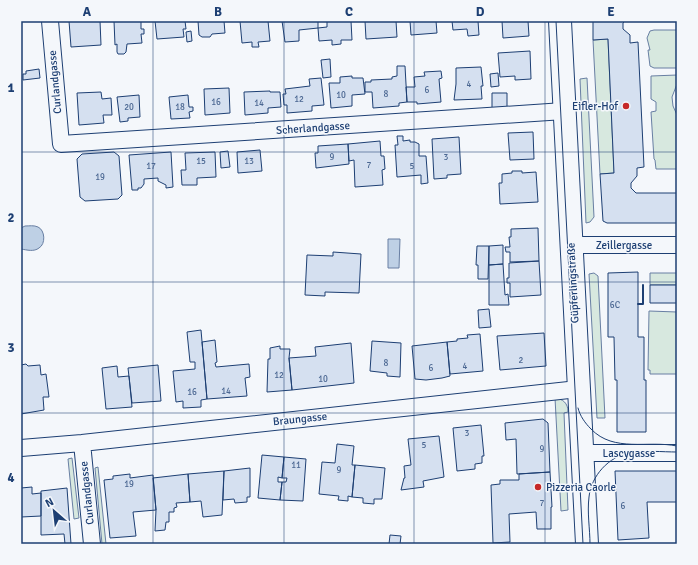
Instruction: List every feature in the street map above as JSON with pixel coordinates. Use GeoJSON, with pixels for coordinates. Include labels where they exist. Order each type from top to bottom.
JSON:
{"type":"FeatureCollection","features":[{"type":"Feature","properties":{"kind":"main road","name":"Güpferlingstraße"},"geometry":{"type":"LineString","coordinates":[[560,21],[587,544]]}},
{"type":"Feature","properties":{"kind":"street","name":"Curlandgasse"},"geometry":{"type":"LineString","coordinates":[[50,21],[61,144]]}},
{"type":"Feature","properties":{"kind":"street","name":"Scherlandgasse"},"geometry":{"type":"LineString","coordinates":[[61,144],[564,111]]}},
{"type":"Feature","properties":{"kind":"street","name":"Zeillergasse"},"geometry":{"type":"LineString","coordinates":[[571,245],[677,245]]}},
{"type":"Feature","properties":{"kind":"street","name":"Braungasse"},"geometry":{"type":"LineString","coordinates":[[21,448],[82,443],[578,389]]}},
{"type":"Feature","properties":{"kind":"street","name":"Curlandgasse"},"geometry":{"type":"LineString","coordinates":[[82,443],[92,544]]}},
{"type":"Feature","properties":{"kind":"street","name":"Lascygasse"},"geometry":{"type":"LineString","coordinates":[[582,453],[677,452]]}},
{"type":"Feature","properties":{"kind":"shaded area"},"geometry":{"type":"Polygon","coordinates":[[[677,30],[677,68],[654,68],[650,66],[648,50],[650,50],[647,38],[650,31],[677,30]]]}},
{"type":"Feature","properties":{"kind":"shaded area"},"geometry":{"type":"Polygon","coordinates":[[[608,39],[614,173],[600,174],[593,40],[608,39]]]}},
{"type":"Feature","properties":{"kind":"shaded area"},"geometry":{"type":"Polygon","coordinates":[[[677,75],[677,84],[672,97],[673,106],[677,115],[677,169],[656,169],[651,112],[656,111],[656,102],[651,99],[651,76],[677,75]]]}},
{"type":"Feature","properties":{"kind":"shaded area"},"geometry":{"type":"Polygon","coordinates":[[[587,78],[594,217],[590,222],[586,223],[580,79],[587,78]]]}},
{"type":"Feature","properties":{"kind":"shaded area"},"geometry":{"type":"Polygon","coordinates":[[[594,273],[598,276],[605,418],[597,418],[589,274],[594,273]]]}},
{"type":"Feature","properties":{"kind":"shaded area"},"geometry":{"type":"Polygon","coordinates":[[[650,273],[677,273],[677,285],[650,285],[650,273]]]}},
{"type":"Feature","properties":{"kind":"shaded area"},"geometry":{"type":"Polygon","coordinates":[[[649,311],[677,312],[677,374],[650,374],[650,370],[648,370],[649,311]]]}},
{"type":"Feature","properties":{"kind":"shaded area"},"geometry":{"type":"Polygon","coordinates":[[[555,398],[564,402],[567,406],[568,412],[564,413],[568,510],[561,511],[555,398]]]}},
{"type":"Feature","properties":{"kind":"shaded area"},"geometry":{"type":"Polygon","coordinates":[[[72,458],[79,518],[74,519],[68,459],[72,458]]]}},
{"type":"Feature","properties":{"kind":"shaded area"},"geometry":{"type":"Polygon","coordinates":[[[98,467],[106,544],[102,544],[95,468],[98,467]]]}},
{"type":"Feature","properties":{"kind":"water"},"geometry":{"type":"Polygon","coordinates":[[[25,226],[36,226],[42,231],[44,237],[43,243],[35,250],[21,249],[21,228],[25,226]]]}},
{"type":"Feature","properties":{"kind":"water"},"geometry":{"type":"Polygon","coordinates":[[[388,239],[400,239],[399,268],[388,268],[388,239]]]}},
{"type":"Feature","properties":{"kind":"building"},"geometry":{"type":"Polygon","coordinates":[[[69,21],[100,21],[101,45],[71,47],[69,21]]]}},
{"type":"Feature","properties":{"kind":"building"},"geometry":{"type":"Polygon","coordinates":[[[114,21],[141,21],[141,29],[144,29],[144,34],[141,34],[142,43],[127,44],[126,52],[124,54],[118,54],[117,44],[115,45],[114,21]]]}},
{"type":"Feature","properties":{"kind":"building"},"geometry":{"type":"Polygon","coordinates":[[[155,21],[185,21],[186,29],[183,29],[184,37],[157,39],[155,21]]]}},
{"type":"Feature","properties":{"kind":"building"},"geometry":{"type":"Polygon","coordinates":[[[198,21],[224,21],[225,33],[212,34],[210,37],[202,37],[199,35],[198,21]]]}},
{"type":"Feature","properties":{"kind":"building"},"geometry":{"type":"Polygon","coordinates":[[[240,21],[268,21],[270,41],[258,42],[259,47],[252,47],[252,42],[242,43],[240,21]]]}},
{"type":"Feature","properties":{"kind":"building"},"geometry":{"type":"Polygon","coordinates":[[[282,21],[318,21],[318,28],[299,30],[299,41],[285,42],[282,21]]]}},
{"type":"Feature","properties":{"kind":"building"},"geometry":{"type":"Polygon","coordinates":[[[327,21],[351,21],[352,40],[341,40],[341,44],[332,45],[332,40],[319,41],[318,28],[327,27],[327,21]]]}},
{"type":"Feature","properties":{"kind":"building"},"geometry":{"type":"Polygon","coordinates":[[[365,21],[396,21],[397,37],[366,39],[365,21]]]}},
{"type":"Feature","properties":{"kind":"building"},"geometry":{"type":"Polygon","coordinates":[[[410,21],[436,21],[437,33],[411,35],[410,21]]]}},
{"type":"Feature","properties":{"kind":"building"},"geometry":{"type":"Polygon","coordinates":[[[452,21],[478,21],[479,35],[468,36],[467,29],[453,30],[452,21]]]}},
{"type":"Feature","properties":{"kind":"building"},"geometry":{"type":"Polygon","coordinates":[[[502,21],[528,21],[529,36],[503,38],[502,21]]]}},
{"type":"Feature","properties":{"kind":"building","name":"Eifler-Hof"},"geometry":{"type":"Polygon","coordinates":[[[593,21],[625,21],[623,23],[623,29],[630,35],[630,43],[638,42],[644,167],[637,168],[637,176],[631,183],[631,188],[636,193],[677,193],[677,223],[607,223],[603,221],[600,174],[614,173],[608,39],[593,40],[593,21]]]}},
{"type":"Feature","properties":{"kind":"building"},"geometry":{"type":"Polygon","coordinates":[[[191,31],[192,41],[187,42],[186,32],[191,31]]]}},
{"type":"Feature","properties":{"kind":"building"},"geometry":{"type":"Polygon","coordinates":[[[530,51],[531,79],[515,80],[515,76],[500,77],[498,53],[530,51]]]}},
{"type":"Feature","properties":{"kind":"building"},"geometry":{"type":"Polygon","coordinates":[[[330,59],[331,77],[323,78],[321,60],[330,59]]]}},
{"type":"Feature","properties":{"kind":"building"},"geometry":{"type":"Polygon","coordinates":[[[397,66],[405,66],[407,102],[399,103],[399,106],[373,108],[372,92],[365,92],[365,82],[371,82],[371,80],[392,79],[392,77],[397,76],[397,66]]]}},
{"type":"Feature","properties":{"kind":"building"},"geometry":{"type":"Polygon","coordinates":[[[481,67],[483,86],[481,86],[482,99],[454,100],[456,68],[481,67]]]}},
{"type":"Feature","properties":{"kind":"building"},"geometry":{"type":"Polygon","coordinates":[[[39,69],[40,78],[23,80],[23,74],[26,74],[26,71],[39,69]]]}},
{"type":"Feature","properties":{"kind":"building"},"geometry":{"type":"Polygon","coordinates":[[[441,71],[442,78],[439,79],[441,102],[417,104],[417,102],[407,102],[406,87],[415,87],[414,77],[425,76],[424,72],[441,71]]]}},
{"type":"Feature","properties":{"kind":"building"},"geometry":{"type":"Polygon","coordinates":[[[498,73],[499,86],[491,87],[490,74],[498,73]]]}},
{"type":"Feature","properties":{"kind":"building"},"geometry":{"type":"Polygon","coordinates":[[[352,76],[352,78],[363,78],[365,94],[352,95],[352,106],[331,108],[329,83],[340,83],[340,77],[352,76]]]}},
{"type":"Feature","properties":{"kind":"building"},"geometry":{"type":"Polygon","coordinates":[[[321,78],[324,105],[312,106],[312,111],[287,113],[287,105],[284,105],[283,94],[286,94],[285,89],[310,86],[309,79],[321,78]]]}},
{"type":"Feature","properties":{"kind":"building"},"geometry":{"type":"Polygon","coordinates":[[[229,88],[230,113],[205,115],[204,89],[229,88]]]}},
{"type":"Feature","properties":{"kind":"building"},"geometry":{"type":"Polygon","coordinates":[[[101,92],[102,99],[111,98],[112,115],[103,115],[104,123],[79,125],[77,93],[101,92]]]}},
{"type":"Feature","properties":{"kind":"building"},"geometry":{"type":"Polygon","coordinates":[[[244,92],[280,92],[281,107],[268,108],[268,113],[245,115],[244,92]]]}},
{"type":"Feature","properties":{"kind":"building"},"geometry":{"type":"Polygon","coordinates":[[[492,93],[507,93],[507,107],[492,108],[492,93]]]}},
{"type":"Feature","properties":{"kind":"building"},"geometry":{"type":"Polygon","coordinates":[[[139,95],[140,117],[128,118],[128,121],[120,122],[117,97],[139,95]]]}},
{"type":"Feature","properties":{"kind":"building"},"geometry":{"type":"Polygon","coordinates":[[[188,95],[189,107],[193,107],[193,111],[189,112],[190,118],[171,119],[169,97],[188,95]]]}},
{"type":"Feature","properties":{"kind":"building"},"geometry":{"type":"Polygon","coordinates":[[[533,132],[534,159],[510,160],[508,133],[533,132]]]}},
{"type":"Feature","properties":{"kind":"building"},"geometry":{"type":"Polygon","coordinates":[[[397,136],[403,136],[403,141],[410,140],[410,142],[419,144],[419,156],[426,156],[428,183],[421,184],[421,175],[397,177],[395,145],[398,145],[397,136]]]}},
{"type":"Feature","properties":{"kind":"building"},"geometry":{"type":"Polygon","coordinates":[[[459,137],[461,174],[447,175],[447,178],[434,179],[432,139],[459,137]]]}},
{"type":"Feature","properties":{"kind":"building"},"geometry":{"type":"Polygon","coordinates":[[[380,141],[381,156],[384,156],[385,169],[382,170],[383,185],[355,187],[354,160],[349,161],[348,144],[380,141]]]}},
{"type":"Feature","properties":{"kind":"building"},"geometry":{"type":"Polygon","coordinates":[[[348,144],[349,164],[316,168],[315,153],[318,153],[318,146],[348,144]]]}},
{"type":"Feature","properties":{"kind":"building"},"geometry":{"type":"Polygon","coordinates":[[[260,150],[262,171],[238,173],[237,152],[260,150]]]}},
{"type":"Feature","properties":{"kind":"building"},"geometry":{"type":"Polygon","coordinates":[[[228,151],[230,167],[221,168],[220,152],[228,151]]]}},
{"type":"Feature","properties":{"kind":"building"},"geometry":{"type":"Polygon","coordinates":[[[114,152],[119,156],[122,195],[118,199],[85,201],[80,197],[77,159],[82,154],[114,152]]]}},
{"type":"Feature","properties":{"kind":"building"},"geometry":{"type":"Polygon","coordinates":[[[171,152],[173,187],[166,188],[166,185],[158,181],[158,178],[144,179],[144,184],[141,188],[138,188],[138,190],[132,190],[129,155],[171,152]]]}},
{"type":"Feature","properties":{"kind":"building"},"geometry":{"type":"Polygon","coordinates":[[[215,152],[216,177],[197,178],[197,185],[182,185],[181,170],[186,170],[185,153],[215,152]]]}},
{"type":"Feature","properties":{"kind":"building"},"geometry":{"type":"Polygon","coordinates":[[[512,171],[522,171],[522,173],[536,172],[538,202],[500,204],[499,183],[502,183],[502,174],[512,173],[512,171]]]}},
{"type":"Feature","properties":{"kind":"building"},"geometry":{"type":"Polygon","coordinates":[[[538,228],[539,261],[510,262],[510,252],[506,252],[505,247],[510,247],[509,237],[511,237],[511,229],[538,228]]]}},
{"type":"Feature","properties":{"kind":"building"},"geometry":{"type":"Polygon","coordinates":[[[503,245],[503,264],[489,265],[489,246],[503,245]]]}},
{"type":"Feature","properties":{"kind":"building"},"geometry":{"type":"Polygon","coordinates":[[[477,246],[489,246],[488,279],[478,279],[478,265],[476,265],[477,246]]]}},
{"type":"Feature","properties":{"kind":"building"},"geometry":{"type":"Polygon","coordinates":[[[333,252],[361,254],[359,293],[325,292],[325,296],[305,295],[307,255],[333,256],[333,252]]]}},
{"type":"Feature","properties":{"kind":"building"},"geometry":{"type":"Polygon","coordinates":[[[539,261],[541,295],[510,297],[510,283],[507,283],[507,278],[509,278],[509,263],[539,261]]]}},
{"type":"Feature","properties":{"kind":"building"},"geometry":{"type":"Polygon","coordinates":[[[503,264],[505,295],[508,294],[509,305],[489,305],[489,265],[503,264]]]}},
{"type":"Feature","properties":{"kind":"building"},"geometry":{"type":"Polygon","coordinates":[[[638,272],[638,337],[644,337],[646,432],[617,432],[617,380],[615,380],[614,337],[608,337],[608,273],[638,272]]]}},
{"type":"Feature","properties":{"kind":"building"},"geometry":{"type":"Polygon","coordinates":[[[650,285],[677,285],[677,303],[650,303],[650,285]]]}},
{"type":"Feature","properties":{"kind":"building"},"geometry":{"type":"Polygon","coordinates":[[[489,309],[491,327],[479,328],[478,310],[489,309]]]}},
{"type":"Feature","properties":{"kind":"building"},"geometry":{"type":"Polygon","coordinates":[[[201,330],[207,399],[201,400],[201,407],[183,408],[183,401],[176,402],[173,371],[195,369],[195,362],[190,362],[187,332],[201,330]]]}},
{"type":"Feature","properties":{"kind":"building"},"geometry":{"type":"Polygon","coordinates":[[[544,333],[546,366],[500,370],[497,336],[544,333]]]}},
{"type":"Feature","properties":{"kind":"building"},"geometry":{"type":"Polygon","coordinates":[[[480,334],[483,371],[450,374],[447,342],[468,338],[467,335],[480,334]]]}},
{"type":"Feature","properties":{"kind":"building"},"geometry":{"type":"Polygon","coordinates":[[[215,340],[216,367],[249,364],[250,377],[245,378],[247,396],[207,399],[202,342],[215,340]]]}},
{"type":"Feature","properties":{"kind":"building"},"geometry":{"type":"Polygon","coordinates":[[[372,341],[401,343],[400,377],[387,376],[387,373],[370,371],[372,341]]]}},
{"type":"Feature","properties":{"kind":"building"},"geometry":{"type":"Polygon","coordinates":[[[447,342],[450,376],[426,380],[415,379],[412,346],[447,342]]]}},
{"type":"Feature","properties":{"kind":"building"},"geometry":{"type":"Polygon","coordinates":[[[351,343],[354,383],[292,390],[289,358],[316,356],[315,347],[351,343]]]}},
{"type":"Feature","properties":{"kind":"building"},"geometry":{"type":"Polygon","coordinates":[[[280,346],[280,349],[290,349],[289,358],[292,390],[267,392],[268,359],[270,359],[270,348],[280,346]]]}},
{"type":"Feature","properties":{"kind":"building"},"geometry":{"type":"Polygon","coordinates":[[[26,364],[28,366],[40,365],[41,375],[46,374],[49,397],[43,397],[44,410],[21,414],[21,365],[26,364]]]}},
{"type":"Feature","properties":{"kind":"building"},"geometry":{"type":"Polygon","coordinates":[[[158,365],[161,401],[132,403],[128,368],[158,365]]]}},
{"type":"Feature","properties":{"kind":"building"},"geometry":{"type":"Polygon","coordinates":[[[117,366],[118,377],[129,376],[132,407],[106,409],[102,368],[117,366]]]}},
{"type":"Feature","properties":{"kind":"building"},"geometry":{"type":"Polygon","coordinates":[[[543,419],[548,423],[550,472],[517,474],[516,439],[506,440],[505,423],[543,419]]]}},
{"type":"Feature","properties":{"kind":"building"},"geometry":{"type":"Polygon","coordinates":[[[481,425],[484,456],[482,456],[482,463],[475,464],[475,469],[457,471],[453,428],[481,425]]]}},
{"type":"Feature","properties":{"kind":"building"},"geometry":{"type":"Polygon","coordinates":[[[439,436],[444,477],[423,481],[424,487],[401,490],[405,478],[404,466],[411,465],[408,439],[439,436]]]}},
{"type":"Feature","properties":{"kind":"building"},"geometry":{"type":"Polygon","coordinates":[[[337,444],[354,446],[352,465],[355,465],[352,497],[348,496],[348,501],[338,500],[339,496],[319,494],[322,462],[335,463],[337,444]]]}},
{"type":"Feature","properties":{"kind":"building"},"geometry":{"type":"Polygon","coordinates":[[[262,455],[284,457],[282,478],[278,477],[278,482],[282,482],[280,500],[258,498],[262,455]]]}},
{"type":"Feature","properties":{"kind":"building"},"geometry":{"type":"Polygon","coordinates":[[[284,457],[306,459],[303,501],[280,500],[282,482],[286,482],[287,478],[282,478],[284,457]]]}},
{"type":"Feature","properties":{"kind":"building"},"geometry":{"type":"Polygon","coordinates":[[[355,465],[385,468],[382,499],[374,499],[374,504],[363,503],[363,498],[352,497],[355,465]]]}},
{"type":"Feature","properties":{"kind":"building"},"geometry":{"type":"Polygon","coordinates":[[[250,468],[250,497],[247,497],[247,502],[235,503],[234,499],[223,500],[224,471],[250,468]]]}},
{"type":"Feature","properties":{"kind":"building"},"geometry":{"type":"Polygon","coordinates":[[[224,471],[222,515],[203,517],[201,501],[190,502],[188,474],[224,471]]]}},
{"type":"Feature","properties":{"kind":"building"},"geometry":{"type":"Polygon","coordinates":[[[615,471],[677,471],[677,502],[647,502],[649,538],[618,540],[615,471]]]}},
{"type":"Feature","properties":{"kind":"building"},"geometry":{"type":"Polygon","coordinates":[[[550,472],[552,507],[551,529],[537,529],[536,512],[509,514],[510,542],[493,543],[491,485],[500,484],[500,480],[519,480],[519,474],[550,472]]]}},
{"type":"Feature","properties":{"kind":"building"},"geometry":{"type":"Polygon","coordinates":[[[130,474],[130,478],[153,475],[156,510],[133,512],[136,536],[110,538],[104,480],[113,479],[113,476],[130,474]]]}},
{"type":"Feature","properties":{"kind":"building"},"geometry":{"type":"Polygon","coordinates":[[[188,474],[190,502],[176,503],[177,507],[174,508],[174,512],[169,512],[169,522],[166,522],[165,530],[155,531],[156,510],[153,478],[188,474]]]}},
{"type":"Feature","properties":{"kind":"building"},"geometry":{"type":"Polygon","coordinates":[[[32,487],[32,494],[41,493],[41,516],[21,517],[21,488],[32,487]]]}},
{"type":"Feature","properties":{"kind":"building"},"geometry":{"type":"Polygon","coordinates":[[[67,488],[71,544],[65,544],[64,534],[41,535],[41,491],[67,488]]]}},
{"type":"Feature","properties":{"kind":"building"},"geometry":{"type":"Polygon","coordinates":[[[390,535],[401,536],[400,544],[389,544],[390,535]]]}},
{"type":"Feature","properties":{"kind":"tram line"},"geometry":{"type":"LineString","coordinates":[[556,21],[583,544]]}},
{"type":"Feature","properties":{"kind":"tram line"},"geometry":{"type":"LineString","coordinates":[[578,408],[583,419],[591,429],[610,441],[632,444],[677,446]]}},
{"type":"Feature","properties":{"kind":"tram line"},"geometry":{"type":"LineString","coordinates":[[590,544],[588,515],[590,489],[602,468],[615,458],[630,453],[648,451],[677,452]]}},
{"type":"Feature","properties":{"kind":"wall"},"geometry":{"type":"LineString","coordinates":[[638,304],[643,304],[643,285]]}},
{"type":"Feature","properties":{"kind":"place","name":"Eifler-Hof"},"geometry":{"type":"Point","coordinates":[626,106]}},
{"type":"Feature","properties":{"kind":"place","name":"Pizzeria Caorle"},"geometry":{"type":"Point","coordinates":[538,487]}}]}
